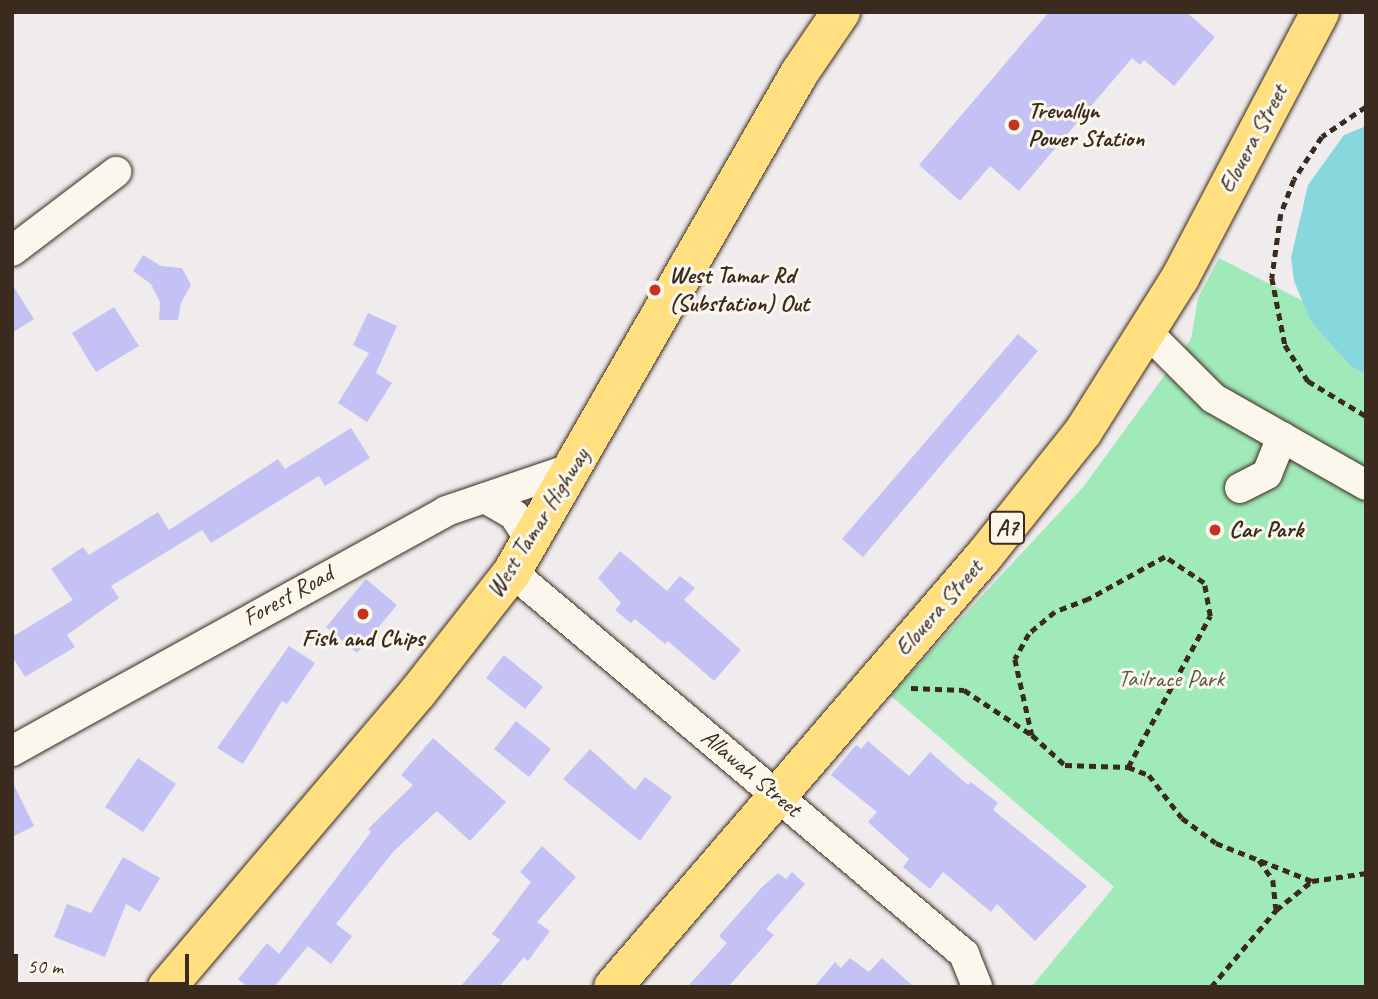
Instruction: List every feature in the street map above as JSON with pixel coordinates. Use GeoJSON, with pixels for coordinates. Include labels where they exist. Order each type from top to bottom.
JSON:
{"type":"FeatureCollection","features":[{"type":"Feature","properties":{"kind":"highway","name":"West Tamar Highway"},"geometry":{"type":"LineString","coordinates":[[167,987],[418,692],[521,556],[575,467],[800,72],[841,12]]}},
{"type":"Feature","properties":{"kind":"highway","name":"Elouera Street"},"geometry":{"type":"LineString","coordinates":[[613,987],[1015,518],[1083,432],[1148,333],[1320,12]]}},
{"type":"Feature","properties":{"kind":"street"},"geometry":{"type":"LineString","coordinates":[[12,251],[116,172]]}},
{"type":"Feature","properties":{"kind":"street"},"geometry":{"type":"LineString","coordinates":[[1148,333],[1213,398],[1366,485]]}},
{"type":"Feature","properties":{"kind":"street"},"geometry":{"type":"LineString","coordinates":[[1240,488],[1267,474],[1282,437]]}},
{"type":"Feature","properties":{"kind":"street","name":"Forest Road"},"geometry":{"type":"LineString","coordinates":[[12,751],[346,563],[446,511],[575,467]]}},
{"type":"Feature","properties":{"kind":"street","name":"Allawah Street"},"geometry":{"type":"LineString","coordinates":[[485,498],[514,515],[521,556],[777,795],[964,954],[977,986]]}},
{"type":"Feature","properties":{"kind":"path"},"geometry":{"type":"LineString","coordinates":[[1366,107],[1322,137],[1294,180],[1281,214],[1272,278],[1285,345],[1308,381],[1366,416]]}},
{"type":"Feature","properties":{"kind":"path"},"geometry":{"type":"LineString","coordinates":[[1032,735],[1015,659],[1037,625],[1161,558],[1187,568],[1204,583],[1210,616],[1128,767]]}},
{"type":"Feature","properties":{"kind":"path"},"geometry":{"type":"LineString","coordinates":[[904,688],[964,690],[1032,735],[1065,765],[1128,767],[1158,784],[1199,833],[1312,881]]}},
{"type":"Feature","properties":{"kind":"path"},"geometry":{"type":"LineString","coordinates":[[1259,859],[1273,880],[1276,910]]}},
{"type":"Feature","properties":{"kind":"path"},"geometry":{"type":"LineString","coordinates":[[1211,987],[1276,910],[1312,881],[1366,873]]}},
{"type":"Feature","properties":{"kind":"green space","name":"Tailrace Park"},"geometry":{"type":"Polygon","coordinates":[[[1219,258],[1303,301],[1311,322],[1351,367],[1366,374],[1366,987],[1031,987],[1114,887],[890,695],[1084,486],[1191,339],[1198,298],[1219,258]]]}},
{"type":"Feature","properties":{"kind":"water"},"geometry":{"type":"Polygon","coordinates":[[[1366,126],[1366,374],[1351,367],[1311,322],[1294,281],[1291,258],[1308,185],[1344,135],[1366,126]]]}},
{"type":"Feature","properties":{"kind":"building","name":"Trevallyn Power Station"},"geometry":{"type":"Polygon","coordinates":[[[1049,12],[1186,12],[1215,37],[1174,86],[1144,60],[1140,65],[1132,58],[1019,191],[990,166],[960,201],[919,165],[1049,12]]]}},
{"type":"Feature","properties":{"kind":"building"},"geometry":{"type":"Polygon","coordinates":[[[143,255],[161,266],[182,268],[191,285],[181,303],[178,320],[159,320],[160,302],[151,284],[133,271],[143,255]]]}},
{"type":"Feature","properties":{"kind":"building"},"geometry":{"type":"Polygon","coordinates":[[[12,284],[34,319],[12,333],[12,284]]]}},
{"type":"Feature","properties":{"kind":"building"},"geometry":{"type":"Polygon","coordinates":[[[114,307],[139,346],[96,372],[72,333],[114,307]]]}},
{"type":"Feature","properties":{"kind":"building"},"geometry":{"type":"Polygon","coordinates":[[[368,313],[397,326],[376,373],[392,383],[367,422],[338,403],[369,353],[353,345],[368,313]]]}},
{"type":"Feature","properties":{"kind":"building"},"geometry":{"type":"Polygon","coordinates":[[[1018,334],[1038,351],[863,557],[842,539],[1018,334]]]}},
{"type":"Feature","properties":{"kind":"building"},"geometry":{"type":"Polygon","coordinates":[[[351,428],[370,458],[325,486],[319,476],[211,543],[202,530],[111,586],[119,598],[67,635],[75,647],[25,677],[12,656],[12,637],[73,600],[51,569],[83,547],[89,555],[158,512],[169,530],[278,459],[285,469],[351,428]]]}},
{"type":"Feature","properties":{"kind":"building"},"geometry":{"type":"Polygon","coordinates":[[[620,551],[667,591],[680,576],[695,588],[684,600],[741,650],[714,681],[668,641],[665,644],[635,619],[631,623],[615,610],[621,603],[598,578],[620,551]]]}},
{"type":"Feature","properties":{"kind":"building"},"geometry":{"type":"Polygon","coordinates":[[[366,579],[397,605],[357,653],[326,627],[366,579]]]}},
{"type":"Feature","properties":{"kind":"building"},"geometry":{"type":"Polygon","coordinates":[[[289,646],[315,663],[287,704],[282,701],[243,764],[217,748],[289,646]]]}},
{"type":"Feature","properties":{"kind":"building"},"geometry":{"type":"Polygon","coordinates":[[[504,655],[543,687],[525,709],[486,678],[504,655]]]}},
{"type":"Feature","properties":{"kind":"building"},"geometry":{"type":"Polygon","coordinates":[[[516,721],[551,749],[529,777],[494,749],[516,721]]]}},
{"type":"Feature","properties":{"kind":"building"},"geometry":{"type":"Polygon","coordinates":[[[433,738],[506,802],[470,841],[437,811],[393,852],[336,924],[352,936],[331,964],[308,946],[274,987],[248,987],[238,979],[267,943],[279,954],[371,832],[368,829],[413,785],[401,775],[433,738]]]}},
{"type":"Feature","properties":{"kind":"building"},"geometry":{"type":"Polygon","coordinates":[[[868,741],[909,776],[930,752],[968,785],[971,782],[998,803],[993,810],[1087,886],[1035,941],[997,904],[991,912],[943,872],[930,889],[903,867],[909,859],[868,822],[877,812],[831,775],[856,745],[861,749],[868,741]]]}},
{"type":"Feature","properties":{"kind":"building"},"geometry":{"type":"Polygon","coordinates":[[[590,749],[635,790],[645,777],[672,797],[640,841],[563,779],[590,749]]]}},
{"type":"Feature","properties":{"kind":"building"},"geometry":{"type":"Polygon","coordinates":[[[138,758],[176,784],[143,832],[105,807],[138,758]]]}},
{"type":"Feature","properties":{"kind":"building"},"geometry":{"type":"Polygon","coordinates":[[[12,781],[34,826],[12,837],[12,781]]]}},
{"type":"Feature","properties":{"kind":"building"},"geometry":{"type":"Polygon","coordinates":[[[542,846],[576,877],[537,922],[550,931],[528,961],[524,957],[499,987],[460,987],[500,940],[492,934],[531,882],[520,872],[542,846]]]}},
{"type":"Feature","properties":{"kind":"building"},"geometry":{"type":"Polygon","coordinates":[[[123,857],[160,878],[140,912],[126,904],[105,957],[54,937],[67,904],[91,913],[123,857]]]}},
{"type":"Feature","properties":{"kind":"building"},"geometry":{"type":"Polygon","coordinates":[[[792,872],[805,884],[766,929],[774,935],[728,987],[687,987],[727,943],[719,936],[761,888],[778,873],[786,879],[792,872]]]}},
{"type":"Feature","properties":{"kind":"building"},"geometry":{"type":"Polygon","coordinates":[[[850,958],[869,972],[882,958],[914,987],[814,987],[835,962],[841,968],[850,958]]]}},
{"type":"Feature","properties":{"kind":"place","name":"Trevallyn Power Station"},"geometry":{"type":"Point","coordinates":[1014,125]}},
{"type":"Feature","properties":{"kind":"place","name":"West Tamar Rd (Substation) Out"},"geometry":{"type":"Point","coordinates":[655,290]}},
{"type":"Feature","properties":{"kind":"place","name":"Car Park"},"geometry":{"type":"Point","coordinates":[1215,530]}},
{"type":"Feature","properties":{"kind":"place","name":"Fish and Chips"},"geometry":{"type":"Point","coordinates":[363,614]}}]}
